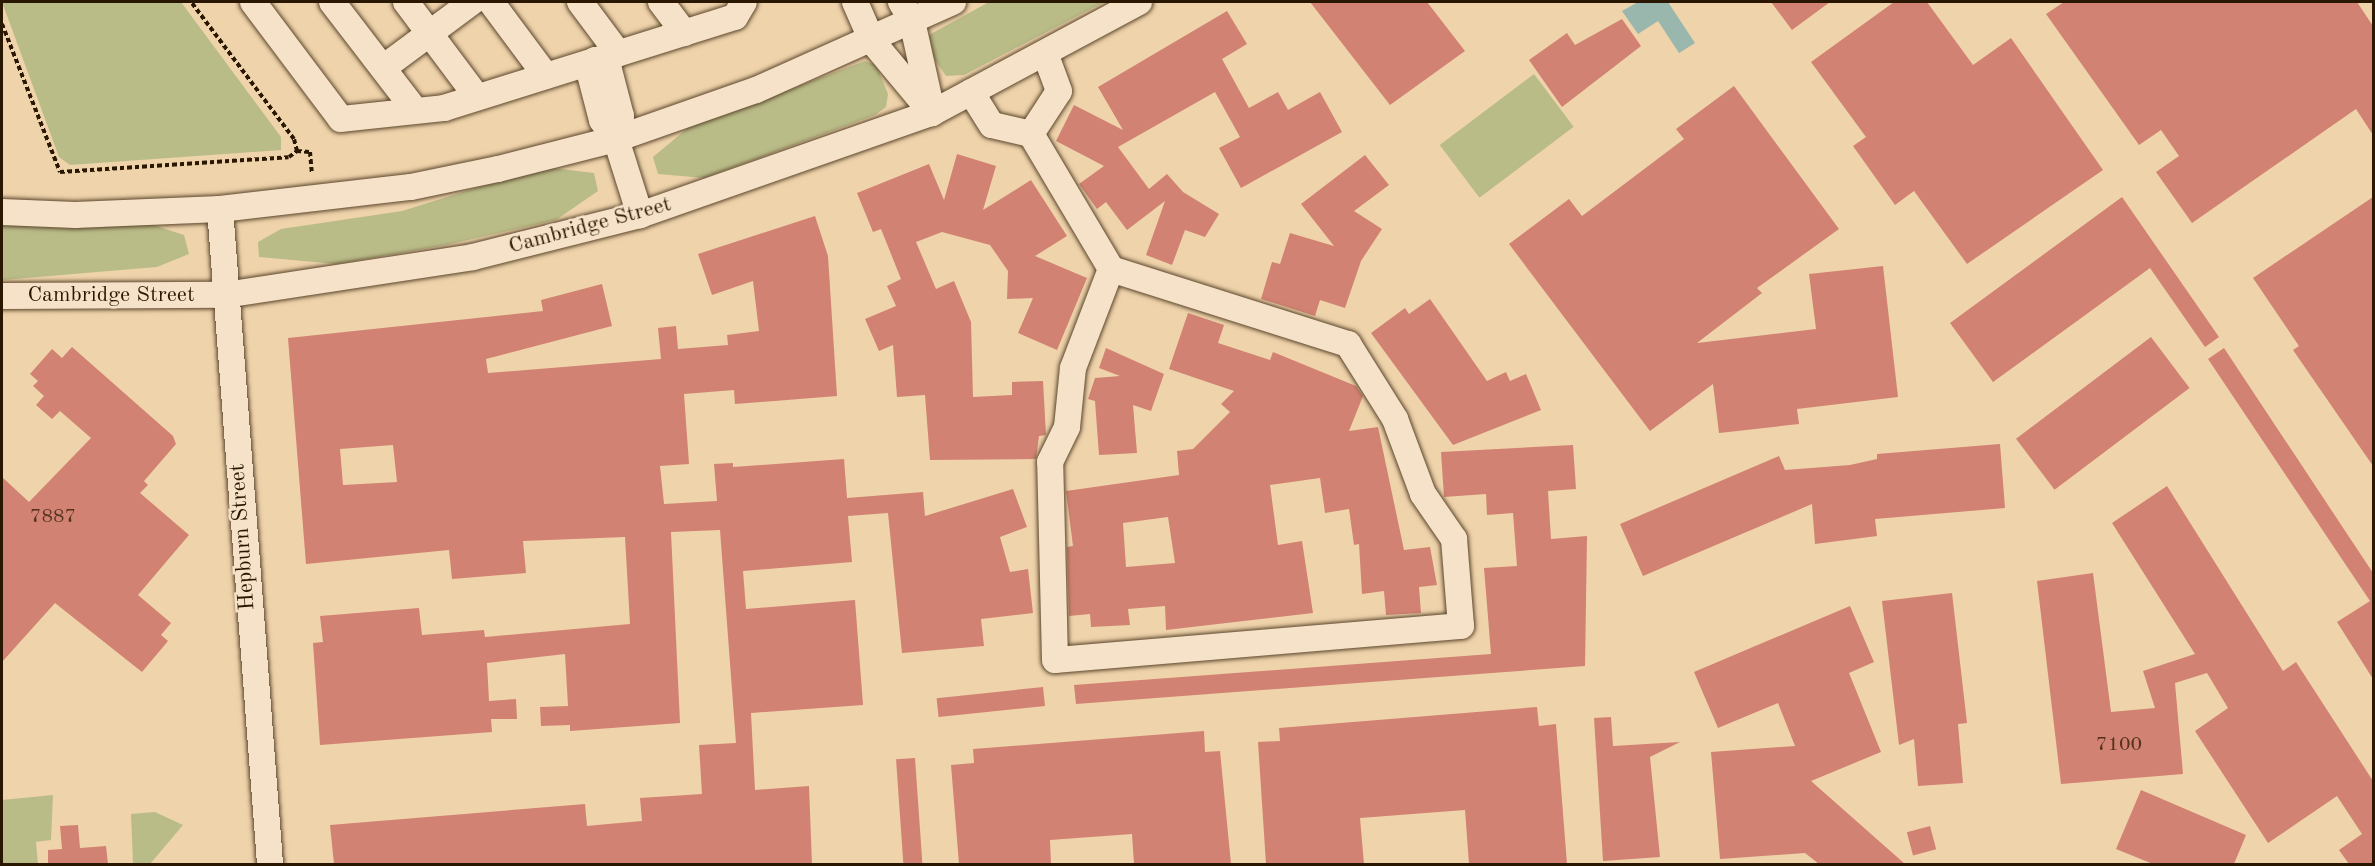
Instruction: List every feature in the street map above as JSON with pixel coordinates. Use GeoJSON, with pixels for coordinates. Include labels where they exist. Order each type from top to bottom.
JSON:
{"type":"FeatureCollection","features":[{"type":"Feature","properties":{"kind":"street"},"geometry":{"type":"LineString","coordinates":[[253,2],[342,119],[415,110],[477,97],[735,17],[744,2]]}},
{"type":"Feature","properties":{"kind":"street"},"geometry":{"type":"LineString","coordinates":[[332,2],[415,110]]}},
{"type":"Feature","properties":{"kind":"street"},"geometry":{"type":"LineString","coordinates":[[406,2],[477,97]]}},
{"type":"Feature","properties":{"kind":"street"},"geometry":{"type":"LineString","coordinates":[[383,68],[472,2]]}},
{"type":"Feature","properties":{"kind":"street"},"geometry":{"type":"LineString","coordinates":[[491,2],[546,76]]}},
{"type":"Feature","properties":{"kind":"street"},"geometry":{"type":"LineString","coordinates":[[580,2],[607,57],[621,116],[616,138],[640,215]]}},
{"type":"Feature","properties":{"kind":"street"},"geometry":{"type":"LineString","coordinates":[[661,2],[684,33]]}},
{"type":"Feature","properties":{"kind":"street"},"geometry":{"type":"LineString","coordinates":[[855,2],[872,41],[932,113]]}},
{"type":"Feature","properties":{"kind":"street"},"geometry":{"type":"LineString","coordinates":[[2,212],[75,215],[220,208],[411,187],[616,138],[756,90],[872,41],[906,11],[953,2]]}},
{"type":"Feature","properties":{"kind":"street","name":"Cambridge Street"},"geometry":{"type":"LineString","coordinates":[[2,296],[225,295],[473,257],[640,215],[932,113],[1139,2]]}},
{"type":"Feature","properties":{"kind":"street"},"geometry":{"type":"LineString","coordinates":[[906,11],[932,113]]}},
{"type":"Feature","properties":{"kind":"street"},"geometry":{"type":"LineString","coordinates":[[1031,134],[1059,92],[1045,53]]}},
{"type":"Feature","properties":{"kind":"street"},"geometry":{"type":"LineString","coordinates":[[971,92],[992,125],[1031,134],[1111,270],[1348,344],[1395,419],[1423,494],[1454,539],[1461,626],[1055,660],[1050,462],[1067,428],[1073,368],[1111,270]]}},
{"type":"Feature","properties":{"kind":"street","name":"Hepburn Street"},"geometry":{"type":"LineString","coordinates":[[220,208],[270,864]]}},
{"type":"Feature","properties":{"kind":"path"},"geometry":{"type":"LineString","coordinates":[[191,2],[294,139],[297,151]]}},
{"type":"Feature","properties":{"kind":"path"},"geometry":{"type":"LineString","coordinates":[[2,24],[60,172],[276,161],[297,151],[310,152],[315,198]]}},
{"type":"Feature","properties":{"kind":"green space"},"geometry":{"type":"Polygon","coordinates":[[[2,2],[181,2],[281,137],[281,150],[70,165],[59,157],[2,2]]]}},
{"type":"Feature","properties":{"kind":"green space"},"geometry":{"type":"Polygon","coordinates":[[[989,2],[1104,2],[964,75],[946,76],[933,57],[929,35],[989,2]]]}},
{"type":"Feature","properties":{"kind":"green space"},"geometry":{"type":"Polygon","coordinates":[[[865,61],[876,65],[888,94],[886,107],[875,115],[704,178],[658,174],[653,157],[689,127],[865,61]]]}},
{"type":"Feature","properties":{"kind":"green space"},"geometry":{"type":"Polygon","coordinates":[[[1534,74],[1574,127],[1479,198],[1440,145],[1534,74]]]}},
{"type":"Feature","properties":{"kind":"green space"},"geometry":{"type":"Polygon","coordinates":[[[544,167],[594,173],[598,191],[556,220],[446,245],[337,264],[259,257],[258,242],[281,229],[402,211],[544,167]]]}},
{"type":"Feature","properties":{"kind":"green space"},"geometry":{"type":"Polygon","coordinates":[[[2,225],[153,225],[184,235],[189,254],[157,267],[2,280],[2,225]]]}},
{"type":"Feature","properties":{"kind":"green space"},"geometry":{"type":"Polygon","coordinates":[[[53,795],[51,840],[36,842],[38,864],[2,864],[2,800],[53,795]]]}},
{"type":"Feature","properties":{"kind":"green space"},"geometry":{"type":"Polygon","coordinates":[[[155,812],[183,825],[150,864],[133,864],[131,814],[155,812]]]}},
{"type":"Feature","properties":{"kind":"water"},"geometry":{"type":"Polygon","coordinates":[[[1638,2],[1668,2],[1695,43],[1679,53],[1658,21],[1638,34],[1622,11],[1638,2]]]}},
{"type":"Feature","properties":{"kind":"building"},"geometry":{"type":"Polygon","coordinates":[[[1310,2],[1427,2],[1465,51],[1390,105],[1310,2]]]}},
{"type":"Feature","properties":{"kind":"building"},"geometry":{"type":"Polygon","coordinates":[[[1771,2],[1830,2],[1792,30],[1771,2]]]}},
{"type":"Feature","properties":{"kind":"building"},"geometry":{"type":"Polygon","coordinates":[[[1894,2],[1927,2],[1973,65],[2011,38],[2103,170],[1967,264],[1914,191],[1895,205],[1853,146],[1866,137],[1811,62],[1894,2]]]}},
{"type":"Feature","properties":{"kind":"building"},"geometry":{"type":"Polygon","coordinates":[[[2064,2],[2357,2],[2373,26],[2373,135],[2356,109],[2192,223],[2156,172],[2179,156],[2161,130],[2139,145],[2046,14],[2064,2]]]}},
{"type":"Feature","properties":{"kind":"building"},"geometry":{"type":"Polygon","coordinates":[[[1227,11],[1247,44],[1222,59],[1249,108],[1278,92],[1288,110],[1320,92],[1342,132],[1241,188],[1219,148],[1240,137],[1215,92],[1118,147],[1149,189],[1167,174],[1183,192],[1219,214],[1205,237],[1185,230],[1172,265],[1146,255],[1165,201],[1127,230],[1106,202],[1097,209],[1079,184],[1104,166],[1056,141],[1074,105],[1123,130],[1098,87],[1227,11]]]}},
{"type":"Feature","properties":{"kind":"building"},"geometry":{"type":"Polygon","coordinates":[[[1622,19],[1641,46],[1562,107],[1529,60],[1567,33],[1575,45],[1622,19]]]}},
{"type":"Feature","properties":{"kind":"building"},"geometry":{"type":"Polygon","coordinates":[[[1734,86],[1839,229],[1757,288],[1762,293],[1697,343],[1816,329],[1809,274],[1883,266],[1898,397],[1797,409],[1799,424],[1719,433],[1713,384],[1650,431],[1509,244],[1569,199],[1582,216],[1684,139],[1676,129],[1734,86]]]}},
{"type":"Feature","properties":{"kind":"building"},"geometry":{"type":"Polygon","coordinates":[[[957,154],[996,166],[983,210],[1031,180],[1067,236],[1035,256],[1087,278],[1057,350],[1018,333],[1033,298],[1007,299],[1008,271],[990,245],[942,232],[916,242],[936,289],[954,281],[971,322],[973,397],[1012,395],[1012,382],[1043,381],[1046,435],[1039,436],[1036,459],[930,460],[925,395],[897,397],[893,345],[879,351],[865,319],[896,306],[887,286],[901,279],[881,229],[873,232],[857,193],[929,164],[944,200],[957,154]]]}},
{"type":"Feature","properties":{"kind":"building"},"geometry":{"type":"Polygon","coordinates":[[[1365,155],[1389,185],[1354,211],[1382,229],[1361,261],[1345,308],[1320,300],[1315,316],[1261,299],[1272,262],[1280,264],[1290,233],[1334,246],[1301,204],[1365,155]]]}},
{"type":"Feature","properties":{"kind":"building"},"geometry":{"type":"Polygon","coordinates":[[[2122,197],[2219,337],[2205,347],[2150,268],[1993,382],[1950,323],[2122,197]]]}},
{"type":"Feature","properties":{"kind":"building"},"geometry":{"type":"Polygon","coordinates":[[[2373,197],[2373,466],[2293,350],[2299,346],[2253,278],[2373,197]]]}},
{"type":"Feature","properties":{"kind":"building"},"geometry":{"type":"Polygon","coordinates":[[[815,216],[828,256],[837,396],[735,404],[734,390],[684,394],[689,464],[660,466],[664,504],[717,501],[714,464],[733,463],[733,467],[844,459],[847,498],[923,492],[925,516],[1013,489],[1027,527],[1000,537],[1010,572],[1028,569],[1033,613],[981,619],[984,646],[902,653],[888,513],[848,516],[852,562],[743,571],[746,609],[855,600],[863,705],[751,713],[755,790],[809,786],[812,864],[334,864],[330,825],[585,804],[587,826],[642,821],[640,798],[702,794],[699,745],[736,743],[720,530],[671,532],[680,723],[570,731],[570,725],[541,726],[540,707],[568,706],[565,654],[487,663],[489,701],[516,699],[517,719],[491,719],[492,732],[320,745],[313,643],[323,642],[320,616],[419,608],[422,635],[484,630],[485,637],[630,624],[625,537],[523,541],[526,573],[452,579],[449,550],[306,564],[288,338],[543,311],[541,300],[602,284],[612,326],[486,359],[488,373],[661,359],[658,328],[676,326],[678,349],[728,345],[727,335],[759,331],[753,281],[712,295],[698,254],[815,216]],[[393,445],[340,449],[343,485],[397,482],[393,445]]]}},
{"type":"Feature","properties":{"kind":"building"},"geometry":{"type":"Polygon","coordinates":[[[1430,299],[1487,381],[1506,372],[1510,381],[1526,374],[1541,410],[1453,445],[1371,333],[1405,308],[1409,314],[1430,299]]]}},
{"type":"Feature","properties":{"kind":"building"},"geometry":{"type":"Polygon","coordinates":[[[1188,313],[1224,325],[1218,343],[1270,360],[1273,352],[1356,386],[1363,396],[1349,431],[1378,427],[1404,550],[1430,547],[1437,585],[1419,587],[1421,613],[1386,615],[1384,591],[1362,594],[1359,544],[1354,545],[1349,509],[1325,513],[1320,478],[1270,485],[1278,545],[1302,541],[1313,613],[1166,630],[1165,606],[1128,609],[1130,625],[1091,627],[1090,614],[1069,616],[1067,547],[1073,546],[1066,491],[1179,475],[1177,451],[1193,449],[1230,412],[1221,404],[1234,391],[1169,369],[1188,313]],[[1168,517],[1123,523],[1126,567],[1175,563],[1168,517]]]}},
{"type":"Feature","properties":{"kind":"building"},"geometry":{"type":"Polygon","coordinates":[[[2151,337],[2190,388],[2055,490],[2016,439],[2151,337]]]}},
{"type":"Feature","properties":{"kind":"building"},"geometry":{"type":"Polygon","coordinates":[[[72,347],[173,436],[176,444],[144,481],[148,485],[140,493],[189,535],[138,595],[171,623],[161,635],[168,641],[142,672],[55,603],[2,662],[2,477],[29,502],[91,438],[60,411],[52,419],[36,405],[44,396],[33,386],[38,381],[30,374],[52,349],[62,358],[72,347]]]}},
{"type":"Feature","properties":{"kind":"building"},"geometry":{"type":"Polygon","coordinates":[[[1106,348],[1164,374],[1151,411],[1133,405],[1137,453],[1099,455],[1095,401],[1088,399],[1095,378],[1120,376],[1099,368],[1106,348]]]}},
{"type":"Feature","properties":{"kind":"building"},"geometry":{"type":"Polygon","coordinates":[[[2224,348],[2373,573],[2373,679],[2337,622],[2370,601],[2208,359],[2224,348]]]}},
{"type":"Feature","properties":{"kind":"building"},"geometry":{"type":"Polygon","coordinates":[[[2000,444],[2005,508],[1875,519],[1877,536],[1815,544],[1812,504],[1643,576],[1620,524],[1779,456],[1785,470],[1850,465],[1877,459],[1877,454],[2000,444]]]}},
{"type":"Feature","properties":{"kind":"building"},"geometry":{"type":"Polygon","coordinates":[[[1573,445],[1576,489],[1548,491],[1551,539],[1587,536],[1585,666],[1076,704],[1074,685],[1491,654],[1484,568],[1517,566],[1513,513],[1487,515],[1486,494],[1444,497],[1441,452],[1573,445]]]}},
{"type":"Feature","properties":{"kind":"building"},"geometry":{"type":"Polygon","coordinates":[[[2167,486],[2283,671],[2296,662],[2373,781],[2373,864],[2349,864],[2339,850],[2362,834],[2337,796],[2268,843],[2195,731],[2228,708],[2207,673],[2175,683],[2183,774],[2061,784],[2037,581],[2093,573],[2111,712],[2155,708],[2143,671],[2195,654],[2112,523],[2167,486]]]}},
{"type":"Feature","properties":{"kind":"building"},"geometry":{"type":"Polygon","coordinates":[[[1952,593],[1967,723],[1958,724],[1963,783],[1918,786],[1914,739],[1899,745],[1882,601],[1952,593]]]}},
{"type":"Feature","properties":{"kind":"building"},"geometry":{"type":"Polygon","coordinates":[[[1850,606],[1874,662],[1849,673],[1881,752],[1811,781],[1905,864],[1819,864],[1805,853],[1720,859],[1711,752],[1795,746],[1778,703],[1718,728],[1694,672],[1850,606]]]}},
{"type":"Feature","properties":{"kind":"building"},"geometry":{"type":"Polygon","coordinates":[[[1043,687],[1045,706],[939,717],[937,698],[1043,687]]]}},
{"type":"Feature","properties":{"kind":"building"},"geometry":{"type":"Polygon","coordinates":[[[1537,707],[1539,726],[1556,724],[1567,864],[1469,864],[1465,810],[1360,818],[1364,864],[1266,864],[1258,742],[1280,741],[1279,728],[1537,707]]]}},
{"type":"Feature","properties":{"kind":"building"},"geometry":{"type":"Polygon","coordinates":[[[1611,717],[1613,746],[1680,742],[1650,757],[1660,857],[1603,861],[1594,718],[1611,717]]]}},
{"type":"Feature","properties":{"kind":"building"},"geometry":{"type":"Polygon","coordinates":[[[1204,731],[1205,752],[1220,751],[1231,864],[1134,864],[1132,834],[1050,840],[1051,864],[959,864],[951,765],[974,763],[973,749],[1204,731]]]}},
{"type":"Feature","properties":{"kind":"building"},"geometry":{"type":"Polygon","coordinates":[[[915,758],[922,864],[903,864],[896,759],[915,758]]]}},
{"type":"Feature","properties":{"kind":"building"},"geometry":{"type":"Polygon","coordinates":[[[2141,790],[2246,835],[2234,864],[2153,864],[2116,849],[2141,790]]]}},
{"type":"Feature","properties":{"kind":"building"},"geometry":{"type":"Polygon","coordinates":[[[78,825],[80,848],[106,846],[108,864],[48,864],[48,850],[62,849],[60,826],[78,825]]]}},
{"type":"Feature","properties":{"kind":"building"},"geometry":{"type":"Polygon","coordinates":[[[1930,826],[1936,849],[1913,855],[1907,832],[1930,826]]]}}]}
